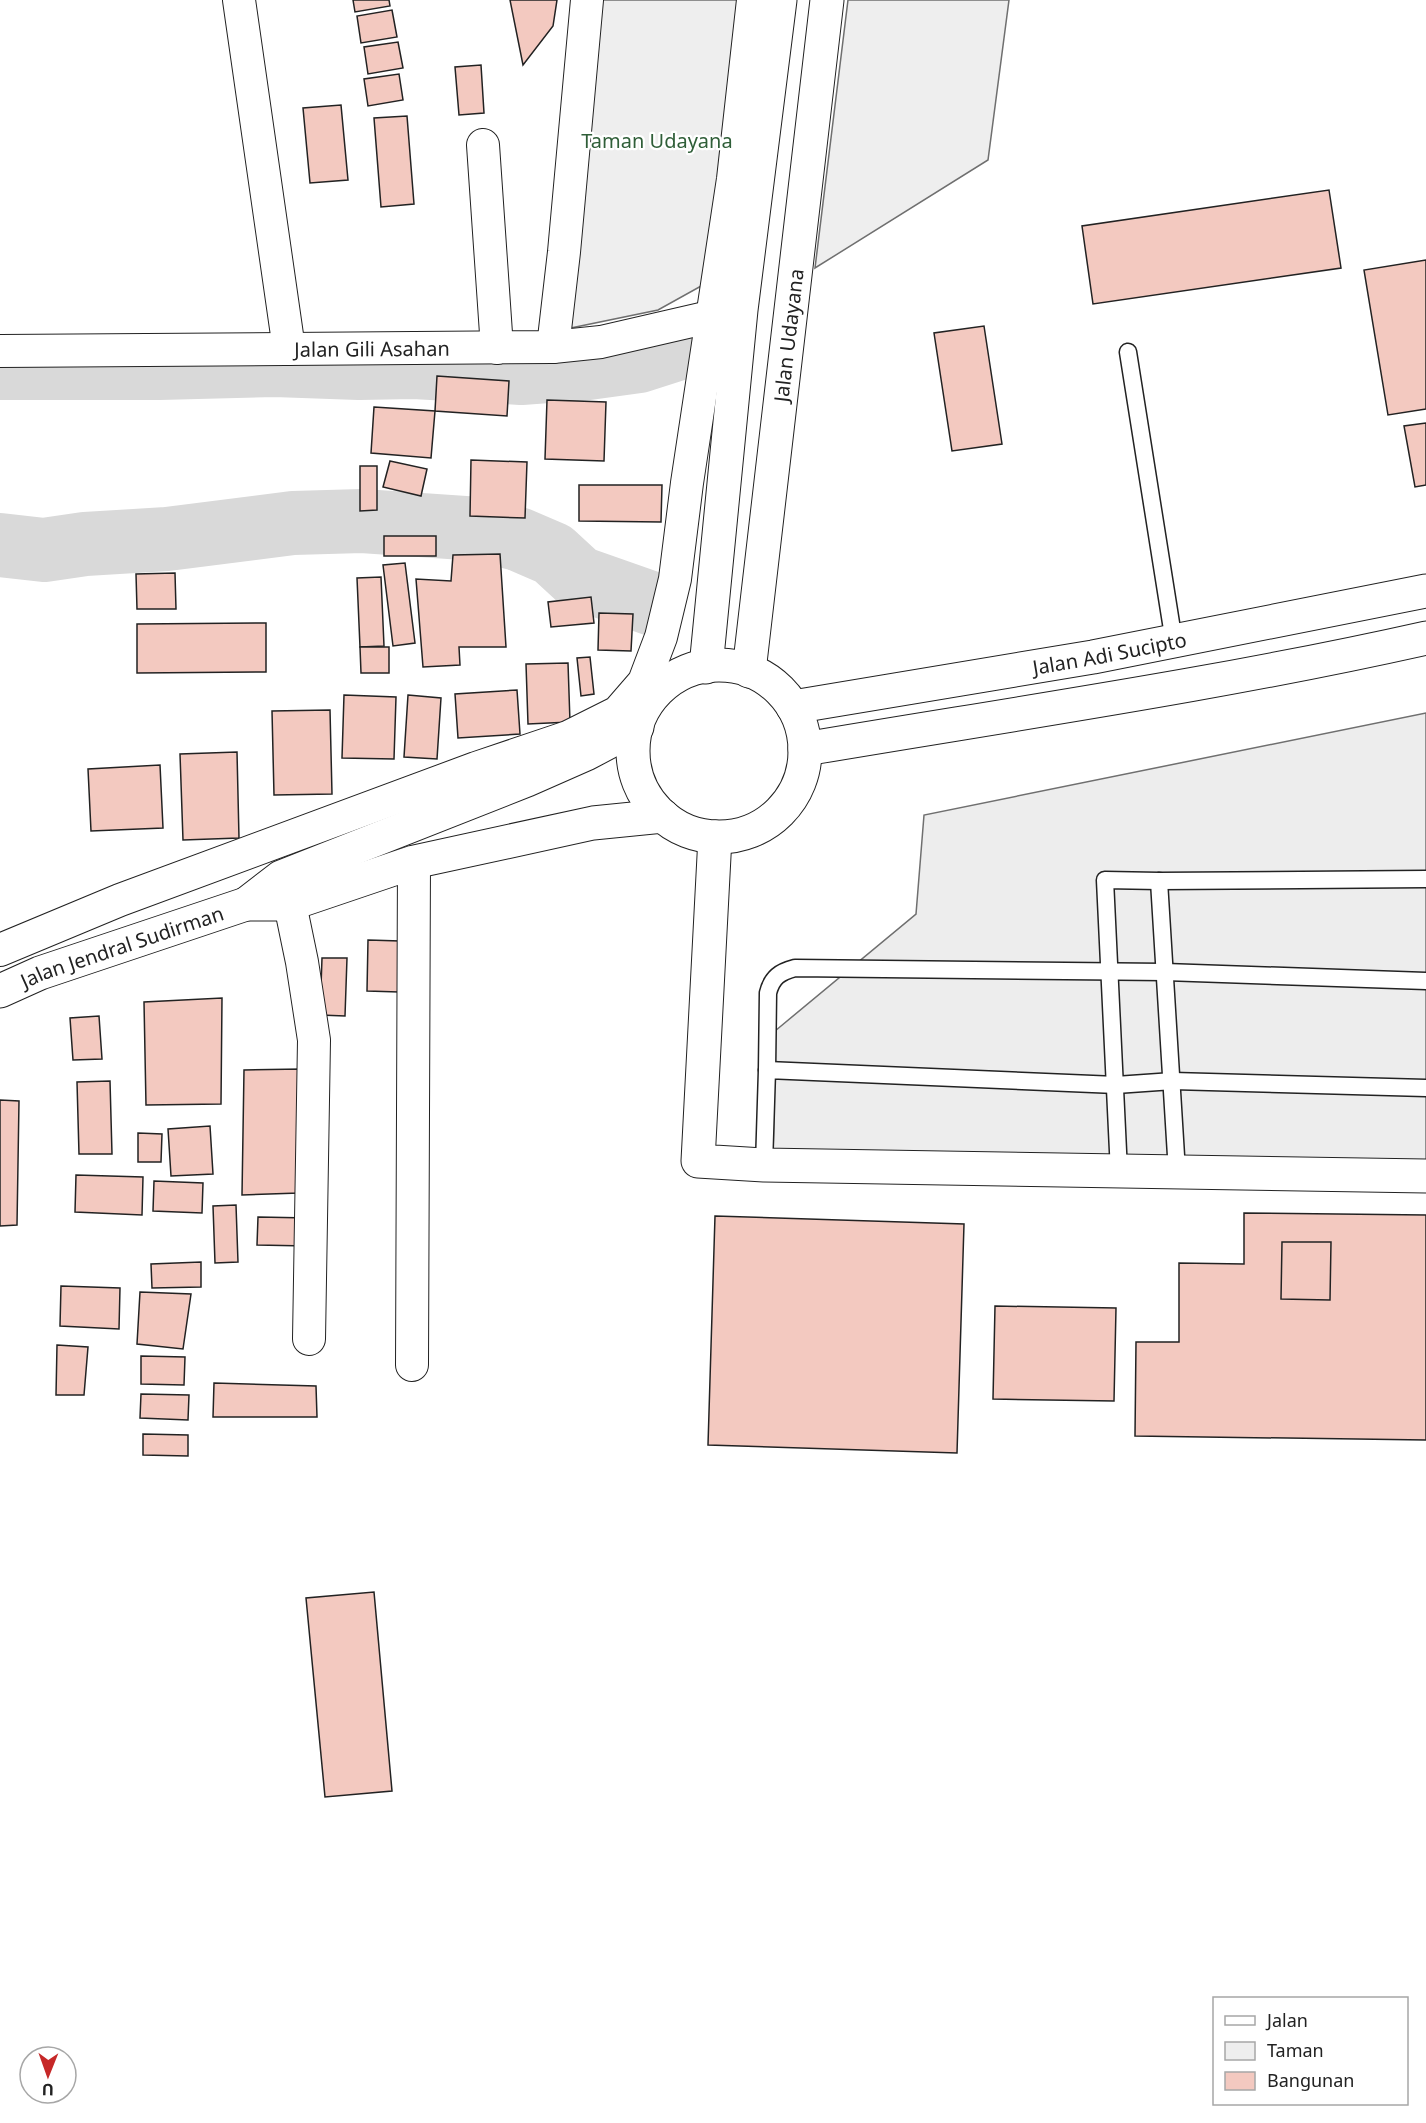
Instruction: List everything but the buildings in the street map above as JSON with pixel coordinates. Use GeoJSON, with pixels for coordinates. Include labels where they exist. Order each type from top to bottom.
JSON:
{"type":"FeatureCollection","features":[{"type":"Feature","properties":{"kind":"main road"},"geometry":{"type":"LineString","coordinates":[[706,667],[726,313],[780,0]]}},
{"type":"Feature","properties":{"kind":"main road","name":"Jalan Udayana"},"geometry":{"type":"LineString","coordinates":[[749,671],[827,0]]}},
{"type":"Feature","properties":{"kind":"main road","name":"Jalan Adi Sucipto"},"geometry":{"type":"LineString","coordinates":[[793,707],[1174,642],[1426,591]]}},
{"type":"Feature","properties":{"kind":"main road"},"geometry":{"type":"LineString","coordinates":[[805,749],[1149,692],[1356,654],[1426,638]]}},
{"type":"Feature","properties":{"kind":"main road"},"geometry":{"type":"LineString","coordinates":[[706,667],[735,667],[749,671],[774,686],[793,707],[803,735],[804,763],[796,790],[779,812],[756,829],[743,834],[715,837],[687,831],[663,816],[645,794],[639,781],[633,754],[637,727],[649,702],[668,682],[680,675],[706,667]]}},
{"type":"Feature","properties":{"kind":"main road"},"geometry":{"type":"LineString","coordinates":[[286,890],[586,754],[637,727]]}},
{"type":"Feature","properties":{"kind":"main road"},"geometry":{"type":"LineString","coordinates":[[286,890],[593,823],[663,816]]}},
{"type":"Feature","properties":{"kind":"main road"},"geometry":{"type":"LineString","coordinates":[[715,837],[698,1161],[764,1165],[1426,1176]]}},
{"type":"Feature","properties":{"kind":"main road","name":"Jalan Jendral Sudirman"},"geometry":{"type":"LineString","coordinates":[[0,991],[40,973],[286,890]]}},
{"type":"Feature","properties":{"kind":"street"},"geometry":{"type":"LineString","coordinates":[[239,0],[289,349]]}},
{"type":"Feature","properties":{"kind":"street"},"geometry":{"type":"LineString","coordinates":[[553,347],[564,252],[586,0]]}},
{"type":"Feature","properties":{"kind":"street"},"geometry":{"type":"LineString","coordinates":[[0,950],[131,896],[476,768],[568,737],[618,712],[644,682],[661,637],[675,579],[687,483],[726,313],[734,179],[753,0]]}},
{"type":"Feature","properties":{"kind":"street"},"geometry":{"type":"LineString","coordinates":[[483,146],[497,348]]}},
{"type":"Feature","properties":{"kind":"street","name":"Jalan Gili Asahan"},"geometry":{"type":"LineString","coordinates":[[0,351],[553,347],[601,342],[726,313]]}},
{"type":"Feature","properties":{"kind":"street"},"geometry":{"type":"LineString","coordinates":[[412,1365],[414,862]]}},
{"type":"Feature","properties":{"kind":"street"},"geometry":{"type":"LineString","coordinates":[[286,890],[302,962],[314,1040],[309,1340]]}},
{"type":"Feature","properties":{"kind":"lane"},"geometry":{"type":"LineString","coordinates":[[1128,352],[1174,642]]}},
{"type":"Feature","properties":{"kind":"lane"},"geometry":{"type":"LineString","coordinates":[[1119,1172],[1105,880],[1159,882],[1426,879]]}},
{"type":"Feature","properties":{"kind":"lane"},"geometry":{"type":"LineString","coordinates":[[1159,882],[1177,1172]]}},
{"type":"Feature","properties":{"kind":"lane"},"geometry":{"type":"LineString","coordinates":[[764,1165],[768,993],[770,984],[776,975],[795,968],[1165,972],[1426,981]]}},
{"type":"Feature","properties":{"kind":"lane"},"geometry":{"type":"LineString","coordinates":[[767,1070],[1116,1085],[1173,1081],[1426,1088]]}},
{"type":"Feature","properties":{"kind":"green space","name":"Taman Udayana"},"geometry":{"type":"Polygon","coordinates":[[[601,0],[746,0],[712,280],[658,310],[561,330],[601,0]]]}},
{"type":"Feature","properties":{"kind":"green space"},"geometry":{"type":"Polygon","coordinates":[[[848,0],[1009,0],[988,160],[815,268],[848,0]]]}},
{"type":"Feature","properties":{"kind":"shaded area"},"geometry":{"type":"Polygon","coordinates":[[[1426,713],[1426,1169],[773,1162],[775,1031],[916,914],[924,815],[1426,713]]]}},
{"type":"Feature","properties":{"kind":"waterway"},"geometry":{"type":"LineString","coordinates":[[0,368],[275,365],[414,367],[521,373],[588,368],[639,361],[692,344]]}},
{"type":"Feature","properties":{"kind":"waterway"},"geometry":{"type":"LineString","coordinates":[[0,545],[44,550],[85,544],[167,539],[293,523],[362,521],[479,529],[518,539],[553,554],[579,578],[653,604]]}}]}
